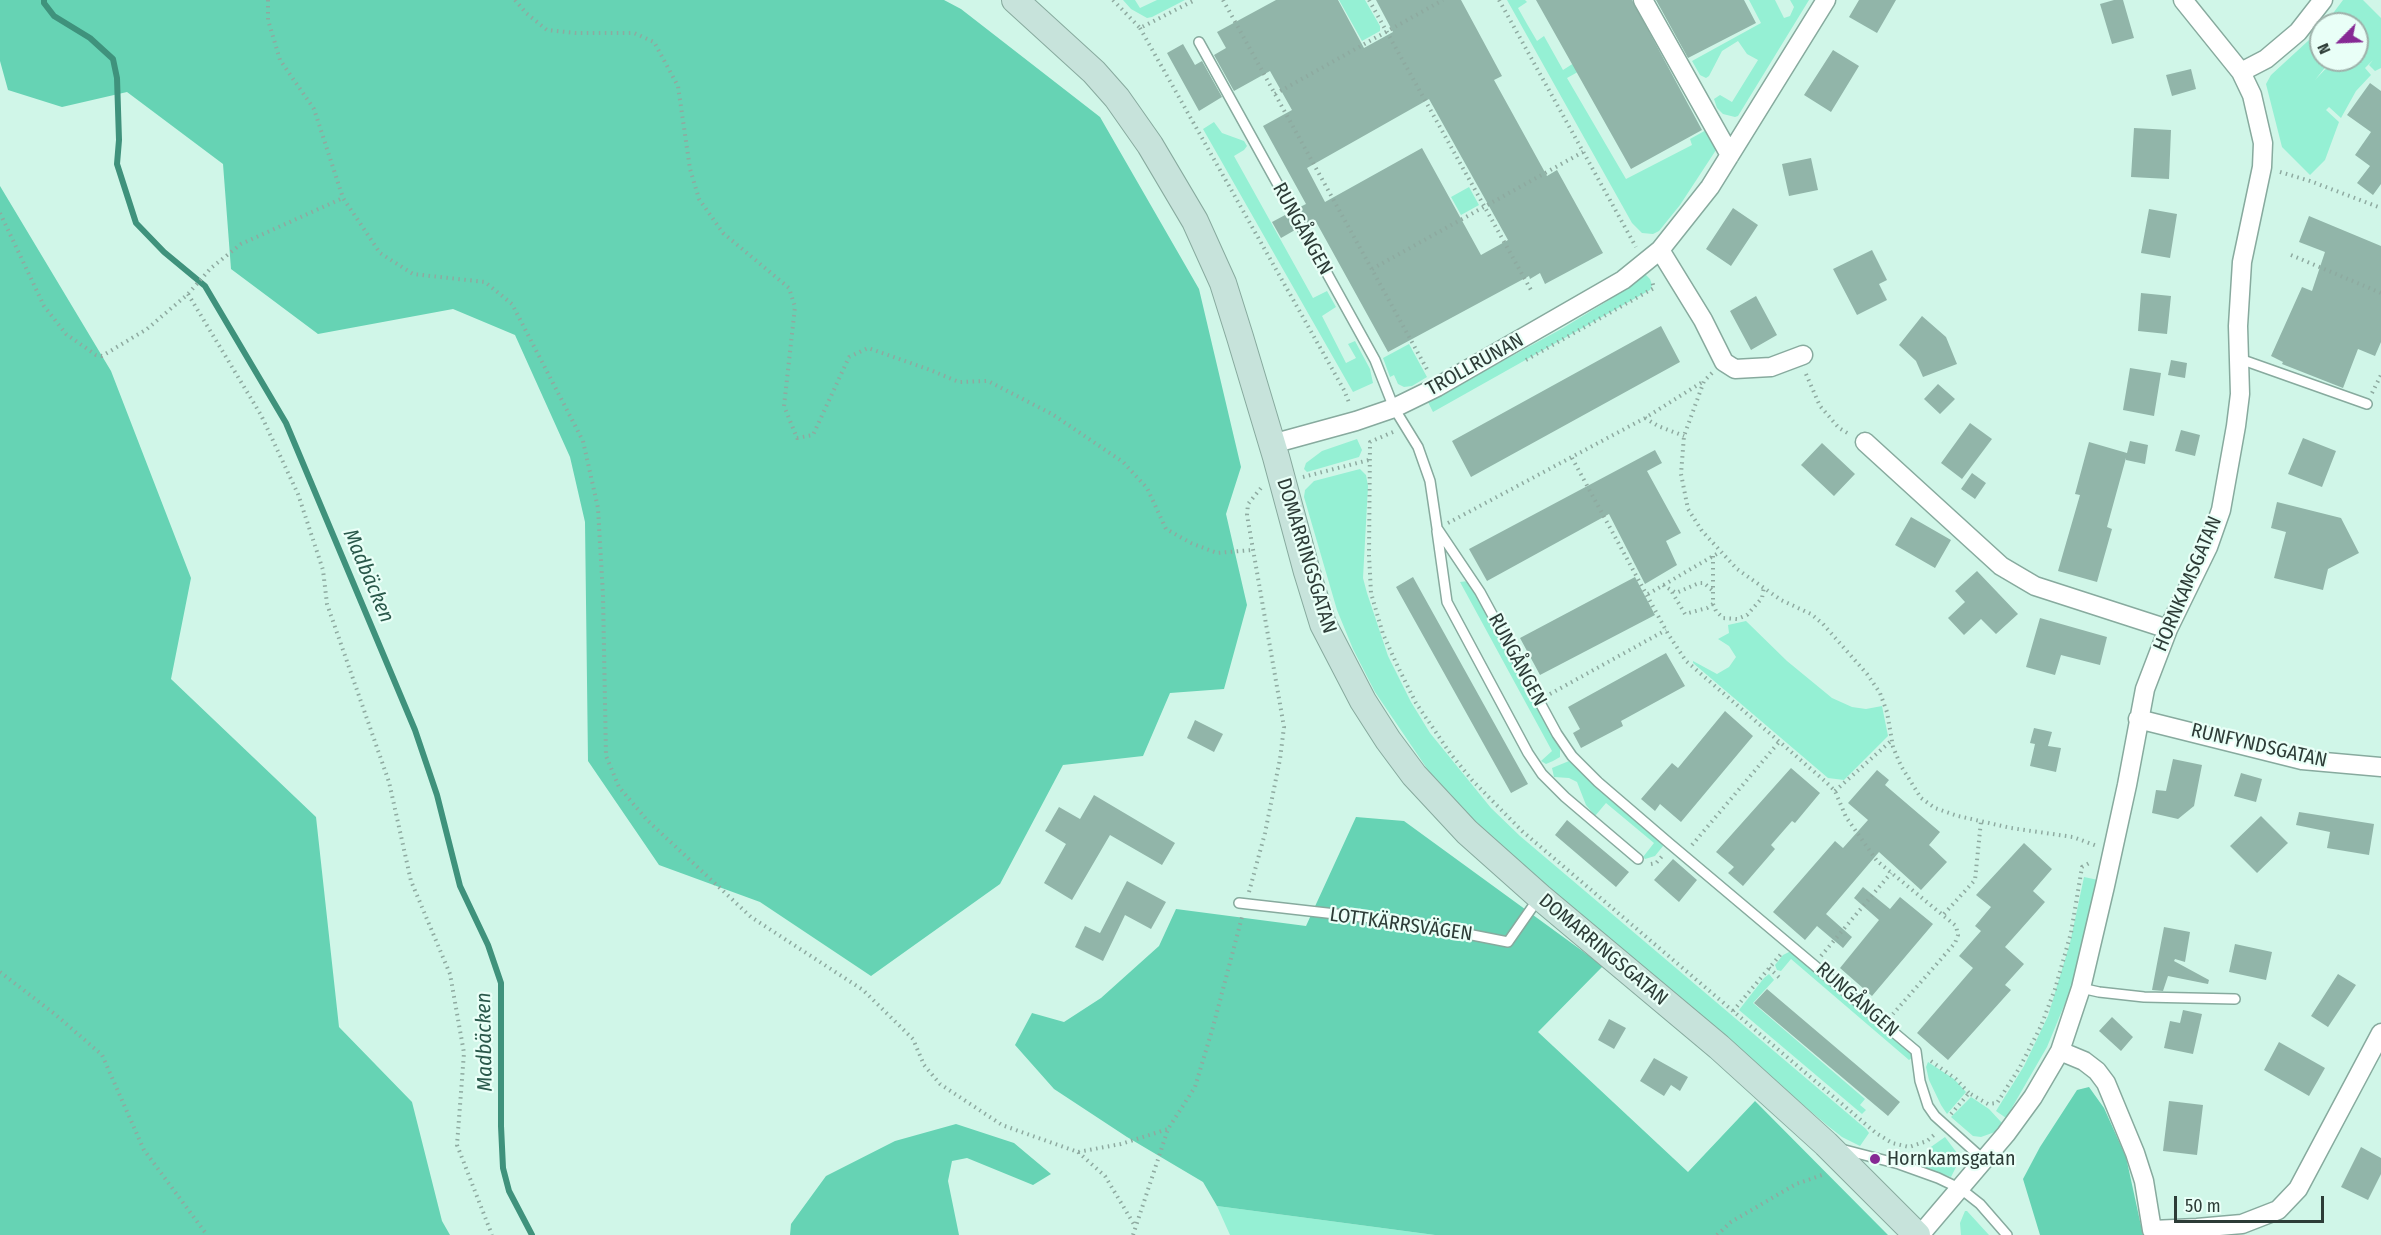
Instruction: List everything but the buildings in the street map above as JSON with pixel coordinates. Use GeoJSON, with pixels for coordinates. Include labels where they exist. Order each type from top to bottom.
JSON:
{"type":"FeatureCollection","features":[{"type":"Feature","properties":{"kind":"street","name":"DOMARRINGSGATAN"},"geometry":{"type":"LineString","coordinates":[[1015,0],[1094,72],[1117,99],[1150,145],[1195,221],[1223,283],[1323,624],[1363,701],[1388,740],[1447,812],[1540,897],[1719,1047],[1826,1144],[1919,1235]]}},
{"type":"Feature","properties":{"kind":"street"},"geometry":{"type":"LineString","coordinates":[[1644,0],[1730,155]]}},
{"type":"Feature","properties":{"kind":"street","name":"TROLLRUNAN"},"geometry":{"type":"LineString","coordinates":[[1272,444],[1394,408],[1437,387],[1604,293],[1660,250],[1689,215],[1730,155],[1826,0]]}},
{"type":"Feature","properties":{"kind":"street","name":"HORNKAMSGATAN"},"geometry":{"type":"LineString","coordinates":[[1919,1235],[1961,1189],[2033,1097],[2060,1050],[2081,988],[2127,785],[2145,689],[2168,629],[2208,546],[2221,510],[2240,393],[2238,326],[2242,262],[2262,167],[2263,143],[2252,95],[2241,72],[2184,0]]}},
{"type":"Feature","properties":{"kind":"street"},"geometry":{"type":"LineString","coordinates":[[2241,72],[2266,59],[2298,32],[2323,0]]}},
{"type":"Feature","properties":{"kind":"street"},"geometry":{"type":"LineString","coordinates":[[1660,250],[1724,362],[1735,369],[1771,367],[1803,355]]}},
{"type":"Feature","properties":{"kind":"street"},"geometry":{"type":"LineString","coordinates":[[1865,442],[2001,566],[2035,586],[2168,629]]}},
{"type":"Feature","properties":{"kind":"street","name":"RUNFYNDSGATAN"},"geometry":{"type":"LineString","coordinates":[[2138,719],[2302,760],[2381,767]]}},
{"type":"Feature","properties":{"kind":"street"},"geometry":{"type":"LineString","coordinates":[[2060,1050],[2084,1061],[2097,1071],[2106,1083],[2141,1172],[2152,1230],[2197,1228],[2242,1224],[2278,1210],[2285,1203],[2298,1189],[2381,1033]]}},
{"type":"Feature","properties":{"kind":"lane","name":"RUNGÅNGEN"},"geometry":{"type":"LineString","coordinates":[[1199,42],[1375,360],[1394,408],[1407,426],[1424,463],[1430,481],[1437,528],[1480,592],[1572,756],[1598,782],[1669,843],[1916,1051],[1920,1081],[1928,1106],[1935,1116],[1984,1160]]}},
{"type":"Feature","properties":{"kind":"lane"},"geometry":{"type":"LineString","coordinates":[[2240,359],[2367,404]]}},
{"type":"Feature","properties":{"kind":"lane"},"geometry":{"type":"LineString","coordinates":[[1437,528],[1447,602],[1528,753],[1542,774],[1564,797],[1638,859]]}},
{"type":"Feature","properties":{"kind":"lane","name":"LOTTKÄRRSVÄGEN"},"geometry":{"type":"LineString","coordinates":[[1242,904],[1406,922],[1508,942],[1540,897]]}},
{"type":"Feature","properties":{"kind":"lane"},"geometry":{"type":"LineString","coordinates":[[2081,988],[2144,997],[2235,999]]}},
{"type":"Feature","properties":{"kind":"lane"},"geometry":{"type":"LineString","coordinates":[[1826,1144],[1899,1164],[1961,1189],[1980,1204],[2007,1235]]}},
{"type":"Feature","properties":{"kind":"path"},"geometry":{"type":"LineString","coordinates":[[268,0],[268,20],[280,60],[314,110],[343,198],[380,253],[413,273],[485,282],[512,304],[583,441],[598,508],[603,596],[606,756],[619,787],[647,820],[751,917],[863,990],[913,1039],[924,1065],[940,1084],[1002,1125],[1078,1152],[1106,1176],[1135,1227]]}},
{"type":"Feature","properties":{"kind":"path"},"geometry":{"type":"LineString","coordinates":[[515,0],[526,13],[547,30],[575,33],[634,33],[654,42],[678,86],[690,169],[699,199],[723,233],[789,288],[795,307],[784,406],[797,438],[813,435],[849,357],[868,348],[959,382],[988,381],[1052,414],[1124,462],[1147,488],[1166,529],[1191,543],[1217,553],[1252,550]]}},
{"type":"Feature","properties":{"kind":"path"},"geometry":{"type":"LineString","coordinates":[[1113,0],[1140,28],[1344,390],[1356,421],[1370,442],[1369,460],[1260,488],[1248,504],[1247,515],[1252,550],[1274,659],[1284,727],[1280,759],[1265,833],[1242,904],[1213,1027],[1195,1087],[1168,1129],[1133,1235]]}},
{"type":"Feature","properties":{"kind":"path"},"geometry":{"type":"LineString","coordinates":[[1140,28],[1154,23],[1195,0]]}},
{"type":"Feature","properties":{"kind":"path"},"geometry":{"type":"LineString","coordinates":[[1223,0],[1437,387]]}},
{"type":"Feature","properties":{"kind":"path"},"geometry":{"type":"LineString","coordinates":[[1369,0],[1531,290]]}},
{"type":"Feature","properties":{"kind":"path"},"geometry":{"type":"LineString","coordinates":[[1275,94],[1443,0]]}},
{"type":"Feature","properties":{"kind":"path"},"geometry":{"type":"LineString","coordinates":[[1499,0],[1645,262],[1654,288],[1520,363]]}},
{"type":"Feature","properties":{"kind":"path"},"geometry":{"type":"LineString","coordinates":[[1372,269],[1583,152]]}},
{"type":"Feature","properties":{"kind":"path"},"geometry":{"type":"LineString","coordinates":[[2262,167],[2310,181],[2381,208]]}},
{"type":"Feature","properties":{"kind":"path"},"geometry":{"type":"LineString","coordinates":[[0,213],[44,306],[66,334],[96,355],[108,353],[147,329],[188,294],[211,268],[241,244],[343,198]]}},
{"type":"Feature","properties":{"kind":"path"},"geometry":{"type":"LineString","coordinates":[[2291,255],[2381,292]]}},
{"type":"Feature","properties":{"kind":"path"},"geometry":{"type":"LineString","coordinates":[[188,294],[261,415],[298,494],[323,570],[327,604],[389,782],[411,881],[450,974],[464,1053],[457,1145],[492,1235]]}},
{"type":"Feature","properties":{"kind":"path"},"geometry":{"type":"LineString","coordinates":[[1803,355],[1807,380],[1820,406],[1839,428],[1865,442]]}},
{"type":"Feature","properties":{"kind":"path"},"geometry":{"type":"LineString","coordinates":[[1437,528],[1646,418],[1704,381],[1724,362]]}},
{"type":"Feature","properties":{"kind":"path"},"geometry":{"type":"LineString","coordinates":[[1704,381],[1684,436],[1681,474],[1688,509],[1720,552],[1737,569],[1781,600],[1811,614],[1823,624],[1867,674],[1880,693],[1887,711],[1892,740],[1901,766],[1921,798],[1935,808],[1981,821],[2073,837],[2112,850]]}},
{"type":"Feature","properties":{"kind":"path"},"geometry":{"type":"LineString","coordinates":[[1646,418],[1658,426],[1684,436]]}},
{"type":"Feature","properties":{"kind":"path"},"geometry":{"type":"LineString","coordinates":[[1370,442],[1407,426]]}},
{"type":"Feature","properties":{"kind":"path"},"geometry":{"type":"LineString","coordinates":[[1572,458],[1666,630],[1686,661],[1835,791],[1846,818],[1877,861],[1956,926],[1958,935],[1955,943],[1885,1023]]}},
{"type":"Feature","properties":{"kind":"path"},"geometry":{"type":"LineString","coordinates":[[1648,594],[1720,552]]}},
{"type":"Feature","properties":{"kind":"path"},"geometry":{"type":"LineString","coordinates":[[1713,556],[1713,604],[1716,612],[1723,618],[1737,619],[1753,611],[1762,598],[1764,587]]}},
{"type":"Feature","properties":{"kind":"path"},"geometry":{"type":"LineString","coordinates":[[1672,592],[1676,593],[1700,583],[1704,583],[1713,591]]}},
{"type":"Feature","properties":{"kind":"path"},"geometry":{"type":"LineString","coordinates":[[1663,585],[1672,592],[1685,614],[1713,604]]}},
{"type":"Feature","properties":{"kind":"path"},"geometry":{"type":"LineString","coordinates":[[1539,700],[1666,630]]}},
{"type":"Feature","properties":{"kind":"path"},"geometry":{"type":"LineString","coordinates":[[1835,791],[1892,740]]}},
{"type":"Feature","properties":{"kind":"path"},"geometry":{"type":"LineString","coordinates":[[1683,855],[1779,742]]}},
{"type":"Feature","properties":{"kind":"path"},"geometry":{"type":"LineString","coordinates":[[1944,914],[1975,880],[1981,821]]}},
{"type":"Feature","properties":{"kind":"path"},"geometry":{"type":"LineString","coordinates":[[1638,859],[1650,864],[1656,863],[1663,856],[1669,843]]}},
{"type":"Feature","properties":{"kind":"path"},"geometry":{"type":"LineString","coordinates":[[1814,963],[1891,873]]}},
{"type":"Feature","properties":{"kind":"path"},"geometry":{"type":"LineString","coordinates":[[1733,1011],[1790,943]]}},
{"type":"Feature","properties":{"kind":"path"},"geometry":{"type":"LineString","coordinates":[[1769,968],[1782,980]]}},
{"type":"Feature","properties":{"kind":"path"},"geometry":{"type":"LineString","coordinates":[[0,972],[56,1015],[102,1055],[144,1150],[207,1235]]}},
{"type":"Feature","properties":{"kind":"path"},"geometry":{"type":"LineString","coordinates":[[1916,1051],[1956,1079],[1970,1093]]}},
{"type":"Feature","properties":{"kind":"path"},"geometry":{"type":"LineString","coordinates":[[1078,1152],[1121,1144],[1168,1129]]}},
{"type":"Feature","properties":{"kind":"path"},"geometry":{"type":"LineString","coordinates":[[1717,1235],[1731,1222],[1796,1184],[1821,1176]]}},
{"type":"Feature","properties":{"kind":"green space"},"geometry":{"type":"Polygon","coordinates":[[[0,0],[944,0],[961,9],[1100,117],[1199,289],[1241,467],[1226,514],[1247,605],[1224,689],[1170,693],[1143,756],[1063,765],[1000,884],[871,976],[760,902],[659,865],[588,761],[585,522],[570,457],[515,335],[453,309],[318,334],[231,269],[223,164],[127,92],[62,107],[8,90],[0,61],[0,0]]]}},
{"type":"Feature","properties":{"kind":"green space"},"geometry":{"type":"Polygon","coordinates":[[[1123,0],[1135,0],[1140,8],[1157,0],[1185,0],[1147,18],[1131,9],[1123,0]]]}},
{"type":"Feature","properties":{"kind":"green space"},"geometry":{"type":"Polygon","coordinates":[[[1339,0],[1365,0],[1380,26],[1380,31],[1362,41],[1339,0]]]}},
{"type":"Feature","properties":{"kind":"green space"},"geometry":{"type":"Polygon","coordinates":[[[1507,0],[1527,2],[1518,8],[1537,41],[1544,36],[1563,70],[1610,40],[1610,54],[1567,78],[1626,179],[1692,145],[1690,139],[1708,129],[1717,144],[1716,150],[1680,205],[1659,231],[1653,234],[1642,233],[1632,223],[1507,0]]]}},
{"type":"Feature","properties":{"kind":"green space"},"geometry":{"type":"Polygon","coordinates":[[[1749,0],[1775,0],[1784,18],[1790,16],[1794,7],[1790,0],[1809,0],[1738,116],[1735,117],[1723,114],[1717,108],[1714,99],[1720,95],[1732,102],[1758,60],[1747,54],[1738,41],[1722,51],[1706,78],[1700,75],[1692,61],[1761,23],[1749,0]]]}},
{"type":"Feature","properties":{"kind":"green space"},"geometry":{"type":"Polygon","coordinates":[[[2343,0],[2363,0],[2381,18],[2381,68],[2375,71],[2369,65],[2373,60],[2369,64],[2369,12],[2334,12],[2343,0]]]}},
{"type":"Feature","properties":{"kind":"green space"},"geometry":{"type":"Polygon","coordinates":[[[2309,40],[2309,72],[2321,72],[2315,80],[2323,72],[2368,72],[2371,75],[2356,91],[2341,118],[2329,107],[2326,110],[2339,122],[2325,160],[2310,175],[2282,147],[2266,84],[2271,75],[2309,40]]]}},
{"type":"Feature","properties":{"kind":"green space"},"geometry":{"type":"Polygon","coordinates":[[[1214,122],[1222,133],[1244,141],[1247,146],[1234,156],[1313,298],[1327,291],[1336,307],[1322,316],[1346,363],[1356,358],[1348,344],[1355,341],[1370,369],[1373,383],[1353,392],[1203,129],[1214,122]]]}},
{"type":"Feature","properties":{"kind":"green space"},"geometry":{"type":"Polygon","coordinates":[[[0,186],[111,371],[191,578],[171,679],[316,817],[339,1027],[412,1102],[442,1221],[450,1235],[0,1235],[0,186]]]}},
{"type":"Feature","properties":{"kind":"green space"},"geometry":{"type":"Polygon","coordinates":[[[1469,187],[1479,205],[1461,215],[1451,197],[1469,187]]]}},
{"type":"Feature","properties":{"kind":"green space"},"geometry":{"type":"Polygon","coordinates":[[[1644,273],[1650,279],[1652,285],[1650,290],[1433,412],[1428,402],[1563,328],[1609,300],[1644,273]]]}},
{"type":"Feature","properties":{"kind":"green space"},"geometry":{"type":"Polygon","coordinates":[[[1409,344],[1427,377],[1412,386],[1404,387],[1398,384],[1394,375],[1390,377],[1383,358],[1409,344]]]}},
{"type":"Feature","properties":{"kind":"green space"},"geometry":{"type":"Polygon","coordinates":[[[1357,439],[1362,450],[1359,457],[1307,472],[1304,469],[1306,463],[1322,451],[1357,439]]]}},
{"type":"Feature","properties":{"kind":"green space"},"geometry":{"type":"Polygon","coordinates":[[[1360,469],[1366,475],[1368,486],[1363,578],[1388,656],[1411,702],[1430,733],[1491,808],[1520,836],[1866,1129],[1869,1133],[1860,1146],[1842,1137],[1828,1126],[1546,887],[1487,835],[1430,773],[1375,692],[1353,649],[1337,610],[1304,497],[1305,490],[1314,481],[1360,469]]]}},
{"type":"Feature","properties":{"kind":"green space"},"geometry":{"type":"Polygon","coordinates":[[[1468,581],[1560,748],[1560,757],[1553,761],[1546,764],[1541,761],[1552,751],[1460,582],[1468,581]]]}},
{"type":"Feature","properties":{"kind":"green space"},"geometry":{"type":"Polygon","coordinates":[[[1746,621],[1787,661],[1832,698],[1852,707],[1866,709],[1882,706],[1888,736],[1844,780],[1828,778],[1693,663],[1693,661],[1717,674],[1729,667],[1736,657],[1729,646],[1718,639],[1729,633],[1728,625],[1746,621]]]}},
{"type":"Feature","properties":{"kind":"green space"},"geometry":{"type":"Polygon","coordinates":[[[1569,761],[1662,841],[1663,846],[1655,856],[1645,859],[1643,857],[1654,843],[1606,803],[1595,816],[1586,805],[1577,782],[1569,778],[1554,777],[1552,768],[1569,761]]]}},
{"type":"Feature","properties":{"kind":"green space"},"geometry":{"type":"Polygon","coordinates":[[[1356,817],[1404,821],[1603,966],[1538,1032],[1688,1172],[1755,1101],[1888,1235],[1435,1235],[1217,1206],[1203,1182],[1127,1137],[1054,1089],[1015,1045],[1032,1013],[1064,1022],[1101,998],[1159,946],[1176,909],[1306,926],[1356,817]]]}},
{"type":"Feature","properties":{"kind":"green space"},"geometry":{"type":"Polygon","coordinates":[[[2084,877],[2098,880],[2073,984],[2047,1047],[2006,1118],[1996,1111],[2024,1066],[2048,1016],[2070,943],[2084,877]]]}},
{"type":"Feature","properties":{"kind":"green space"},"geometry":{"type":"Polygon","coordinates":[[[1791,951],[1912,1053],[1912,1058],[1909,1060],[1791,959],[1781,971],[1777,970],[1775,965],[1783,955],[1791,951]]]}},
{"type":"Feature","properties":{"kind":"green space"},"geometry":{"type":"Polygon","coordinates":[[[1769,974],[1774,980],[1753,1003],[1865,1099],[1860,1105],[1866,1110],[1862,1114],[1739,1010],[1769,974]]]}},
{"type":"Feature","properties":{"kind":"green space"},"geometry":{"type":"Polygon","coordinates":[[[1928,1062],[1954,1079],[1966,1092],[1947,1114],[1929,1080],[1926,1067],[1928,1062]]]}},
{"type":"Feature","properties":{"kind":"green space"},"geometry":{"type":"Polygon","coordinates":[[[2089,1087],[2104,1108],[2126,1157],[2143,1235],[2040,1235],[2023,1179],[2040,1147],[2077,1090],[2089,1087]]]}},
{"type":"Feature","properties":{"kind":"green space"},"geometry":{"type":"Polygon","coordinates":[[[1971,1097],[1989,1109],[2002,1123],[1995,1132],[1981,1137],[1973,1136],[1951,1117],[1971,1097]]]}},
{"type":"Feature","properties":{"kind":"green space"},"geometry":{"type":"Polygon","coordinates":[[[956,1124],[1014,1143],[1051,1174],[1033,1185],[967,1158],[952,1161],[948,1181],[959,1235],[790,1235],[791,1224],[826,1176],[895,1141],[956,1124]]]}},
{"type":"Feature","properties":{"kind":"green space"},"geometry":{"type":"Polygon","coordinates":[[[1945,1137],[1957,1153],[1956,1167],[1951,1177],[1923,1168],[1928,1149],[1945,1137]]]}},
{"type":"Feature","properties":{"kind":"green space"},"geometry":{"type":"Polygon","coordinates":[[[1217,1206],[1435,1235],[1230,1235],[1217,1206]]]}},
{"type":"Feature","properties":{"kind":"green space"},"geometry":{"type":"Polygon","coordinates":[[[1965,1211],[1989,1235],[1961,1235],[1960,1223],[1965,1211]]]}},
{"type":"Feature","properties":{"kind":"waterway","name":"Madbäcken"},"geometry":{"type":"LineString","coordinates":[[44,0],[54,16],[90,38],[113,59],[117,78],[119,140],[117,164],[136,223],[164,252],[205,286],[286,423],[415,730],[437,795],[460,886],[488,945],[501,983],[503,1168],[509,1191],[532,1235]]}},
{"type":"Feature","properties":{"kind":"place","name":"Hornkamsgatan"},"geometry":{"type":"Point","coordinates":[1875,1159]}}]}
